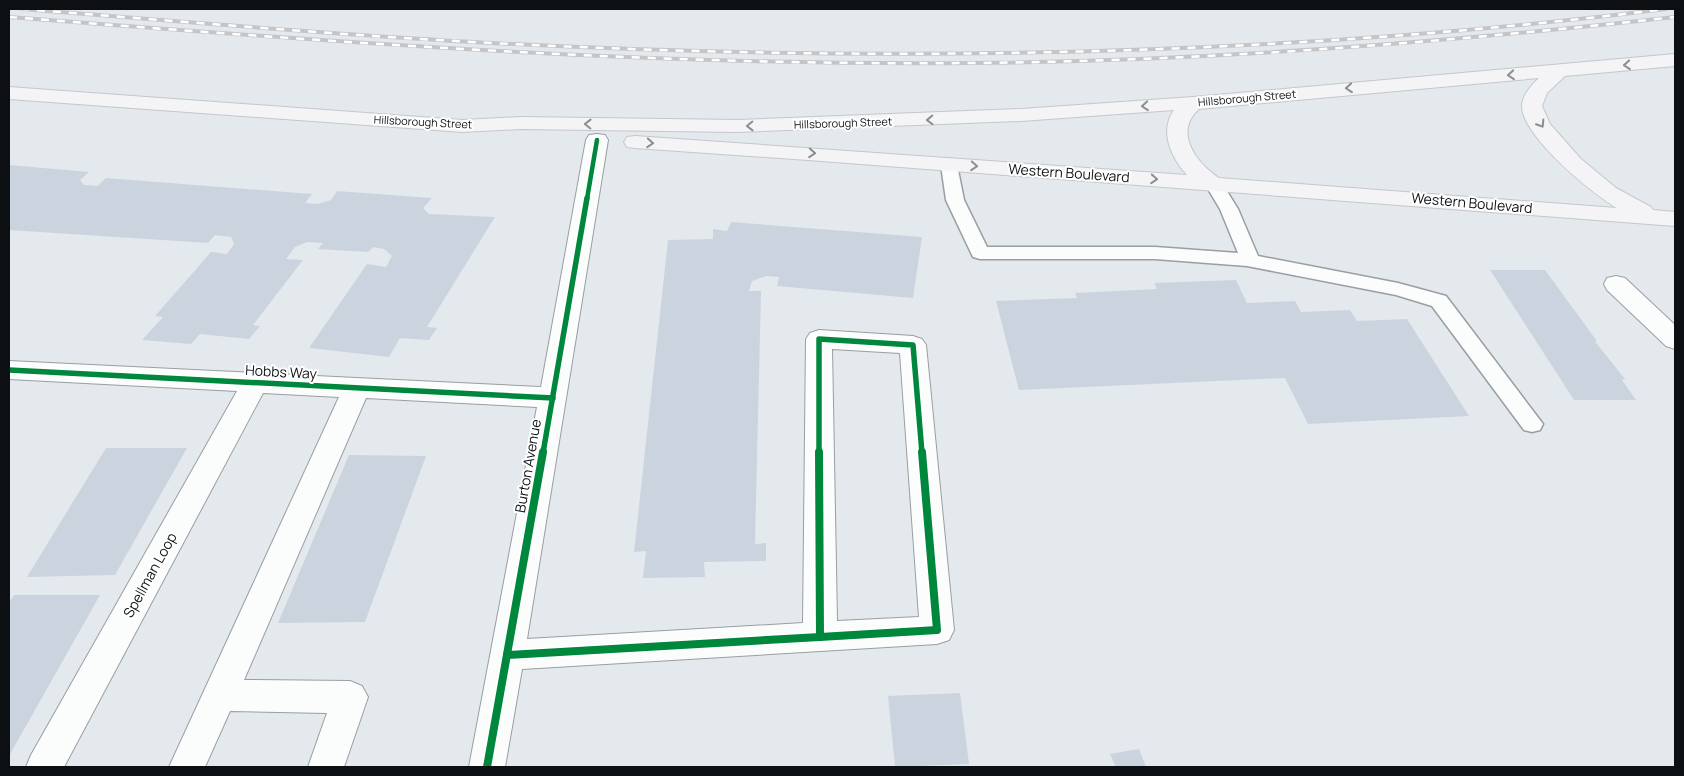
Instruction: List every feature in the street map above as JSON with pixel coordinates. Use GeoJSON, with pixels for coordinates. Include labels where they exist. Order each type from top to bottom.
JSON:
{"type":"FeatureCollection","features":[{"type":"Feature","properties":{"kind":"main road","name":"Hillsborough Street"},"geometry":{"type":"LineString","coordinates":[[9,93],[462,126],[521,123],[738,126],[829,124],[1021,115],[1193,103],[1675,60]]}},
{"type":"Feature","properties":{"kind":"main road"},"geometry":{"type":"LineString","coordinates":[[1560,71],[1536,93],[1532,108],[1539,124],[1554,142],[1602,188],[1622,202],[1665,218]]}},
{"type":"Feature","properties":{"kind":"main road"},"geometry":{"type":"LineString","coordinates":[[1193,103],[1180,116],[1178,130],[1180,146],[1194,170],[1214,184]]}},
{"type":"Feature","properties":{"kind":"main road","name":"Western Boulevard"},"geometry":{"type":"LineString","coordinates":[[462,126],[502,134],[1665,218]]}},
{"type":"Feature","properties":{"kind":"street","name":"Burton Avenue"},"geometry":{"type":"LineString","coordinates":[[487,767],[597,140]]}},
{"type":"Feature","properties":{"kind":"street"},"geometry":{"type":"LineString","coordinates":[[1616,284],[1675,340]]}},
{"type":"Feature","properties":{"kind":"street"},"geometry":{"type":"LineString","coordinates":[[507,655],[820,638],[937,630],[913,345],[819,339],[820,638]]}},
{"type":"Feature","properties":{"kind":"street","name":"Hobbs Way"},"geometry":{"type":"LineString","coordinates":[[9,370],[553,398]]}},
{"type":"Feature","properties":{"kind":"street","name":"Spellman Loop"},"geometry":{"type":"LineString","coordinates":[[44,767],[255,383]]}},
{"type":"Feature","properties":{"kind":"street"},"geometry":{"type":"LineString","coordinates":[[187,767],[357,388]]}},
{"type":"Feature","properties":{"kind":"street"},"geometry":{"type":"LineString","coordinates":[[218,695],[350,697],[326,767]]}},
{"type":"Feature","properties":{"kind":"lane"},"geometry":{"type":"LineString","coordinates":[[949,165],[956,200],[980,253],[1155,253],[1251,260],[1398,289],[1439,301],[1532,424]]}},
{"type":"Feature","properties":{"kind":"lane"},"geometry":{"type":"LineString","coordinates":[[1214,184],[1229,209],[1251,260]]}},
{"type":"Feature","properties":{"kind":"building"},"geometry":{"type":"Polygon","coordinates":[[[9,165],[89,172],[80,180],[84,185],[98,186],[106,178],[312,194],[305,203],[318,204],[331,200],[337,191],[432,198],[423,208],[429,214],[495,217],[427,327],[437,328],[429,340],[400,338],[389,357],[309,348],[367,264],[386,267],[392,256],[384,249],[373,247],[368,252],[318,249],[323,243],[307,242],[295,247],[286,259],[303,260],[253,325],[260,326],[249,339],[200,334],[191,344],[142,340],[163,317],[155,316],[211,252],[227,254],[234,244],[231,237],[215,235],[208,243],[9,230],[9,165]]]}},
{"type":"Feature","properties":{"kind":"building"},"geometry":{"type":"Polygon","coordinates":[[[731,222],[922,237],[913,298],[777,286],[779,277],[766,276],[752,281],[749,291],[761,291],[755,544],[766,543],[766,561],[704,562],[705,577],[643,578],[646,551],[634,552],[668,240],[713,239],[713,229],[727,231],[731,222]]]}},
{"type":"Feature","properties":{"kind":"building"},"geometry":{"type":"Polygon","coordinates":[[[1490,270],[1545,270],[1597,341],[1595,341],[1597,344],[1625,379],[1622,380],[1636,400],[1574,400],[1490,270]]]}},
{"type":"Feature","properties":{"kind":"building"},"geometry":{"type":"Polygon","coordinates":[[[1236,280],[1247,303],[1295,301],[1301,312],[1350,310],[1357,321],[1407,319],[1469,416],[1308,424],[1285,378],[1019,390],[996,301],[1077,298],[1075,293],[1157,289],[1154,283],[1236,280]]]}},
{"type":"Feature","properties":{"kind":"building"},"geometry":{"type":"Polygon","coordinates":[[[106,448],[187,448],[115,575],[27,577],[106,448]]]}},
{"type":"Feature","properties":{"kind":"building"},"geometry":{"type":"Polygon","coordinates":[[[349,455],[426,456],[365,622],[278,623],[349,455]]]}},
{"type":"Feature","properties":{"kind":"building"},"geometry":{"type":"Polygon","coordinates":[[[14,595],[100,595],[9,756],[9,603],[14,595]]]}},
{"type":"Feature","properties":{"kind":"building"},"geometry":{"type":"Polygon","coordinates":[[[960,693],[969,764],[895,767],[888,696],[960,693]]]}},
{"type":"Feature","properties":{"kind":"building"},"geometry":{"type":"Polygon","coordinates":[[[1139,749],[1146,767],[1116,767],[1110,754],[1139,749]]]}},
{"type":"Feature","properties":{"kind":"railway"},"geometry":{"type":"LineString","coordinates":[[21,9],[315,32],[492,43],[785,53],[933,54],[1227,46],[1374,37],[1520,25],[1666,9]]}},
{"type":"Feature","properties":{"kind":"railway"},"geometry":{"type":"LineString","coordinates":[[9,17],[490,50],[731,61],[851,63],[1060,62],[1148,59],[1412,42],[1675,17]]}},
{"type":"Feature","properties":{"kind":"cycle path"},"geometry":{"type":"LineString","coordinates":[[487,767],[597,140]]}},
{"type":"Feature","properties":{"kind":"cycle path"},"geometry":{"type":"LineString","coordinates":[[507,655],[937,630],[913,345],[819,339],[820,638]]}},
{"type":"Feature","properties":{"kind":"cycle path"},"geometry":{"type":"LineString","coordinates":[[9,370],[553,398]]}}]}
